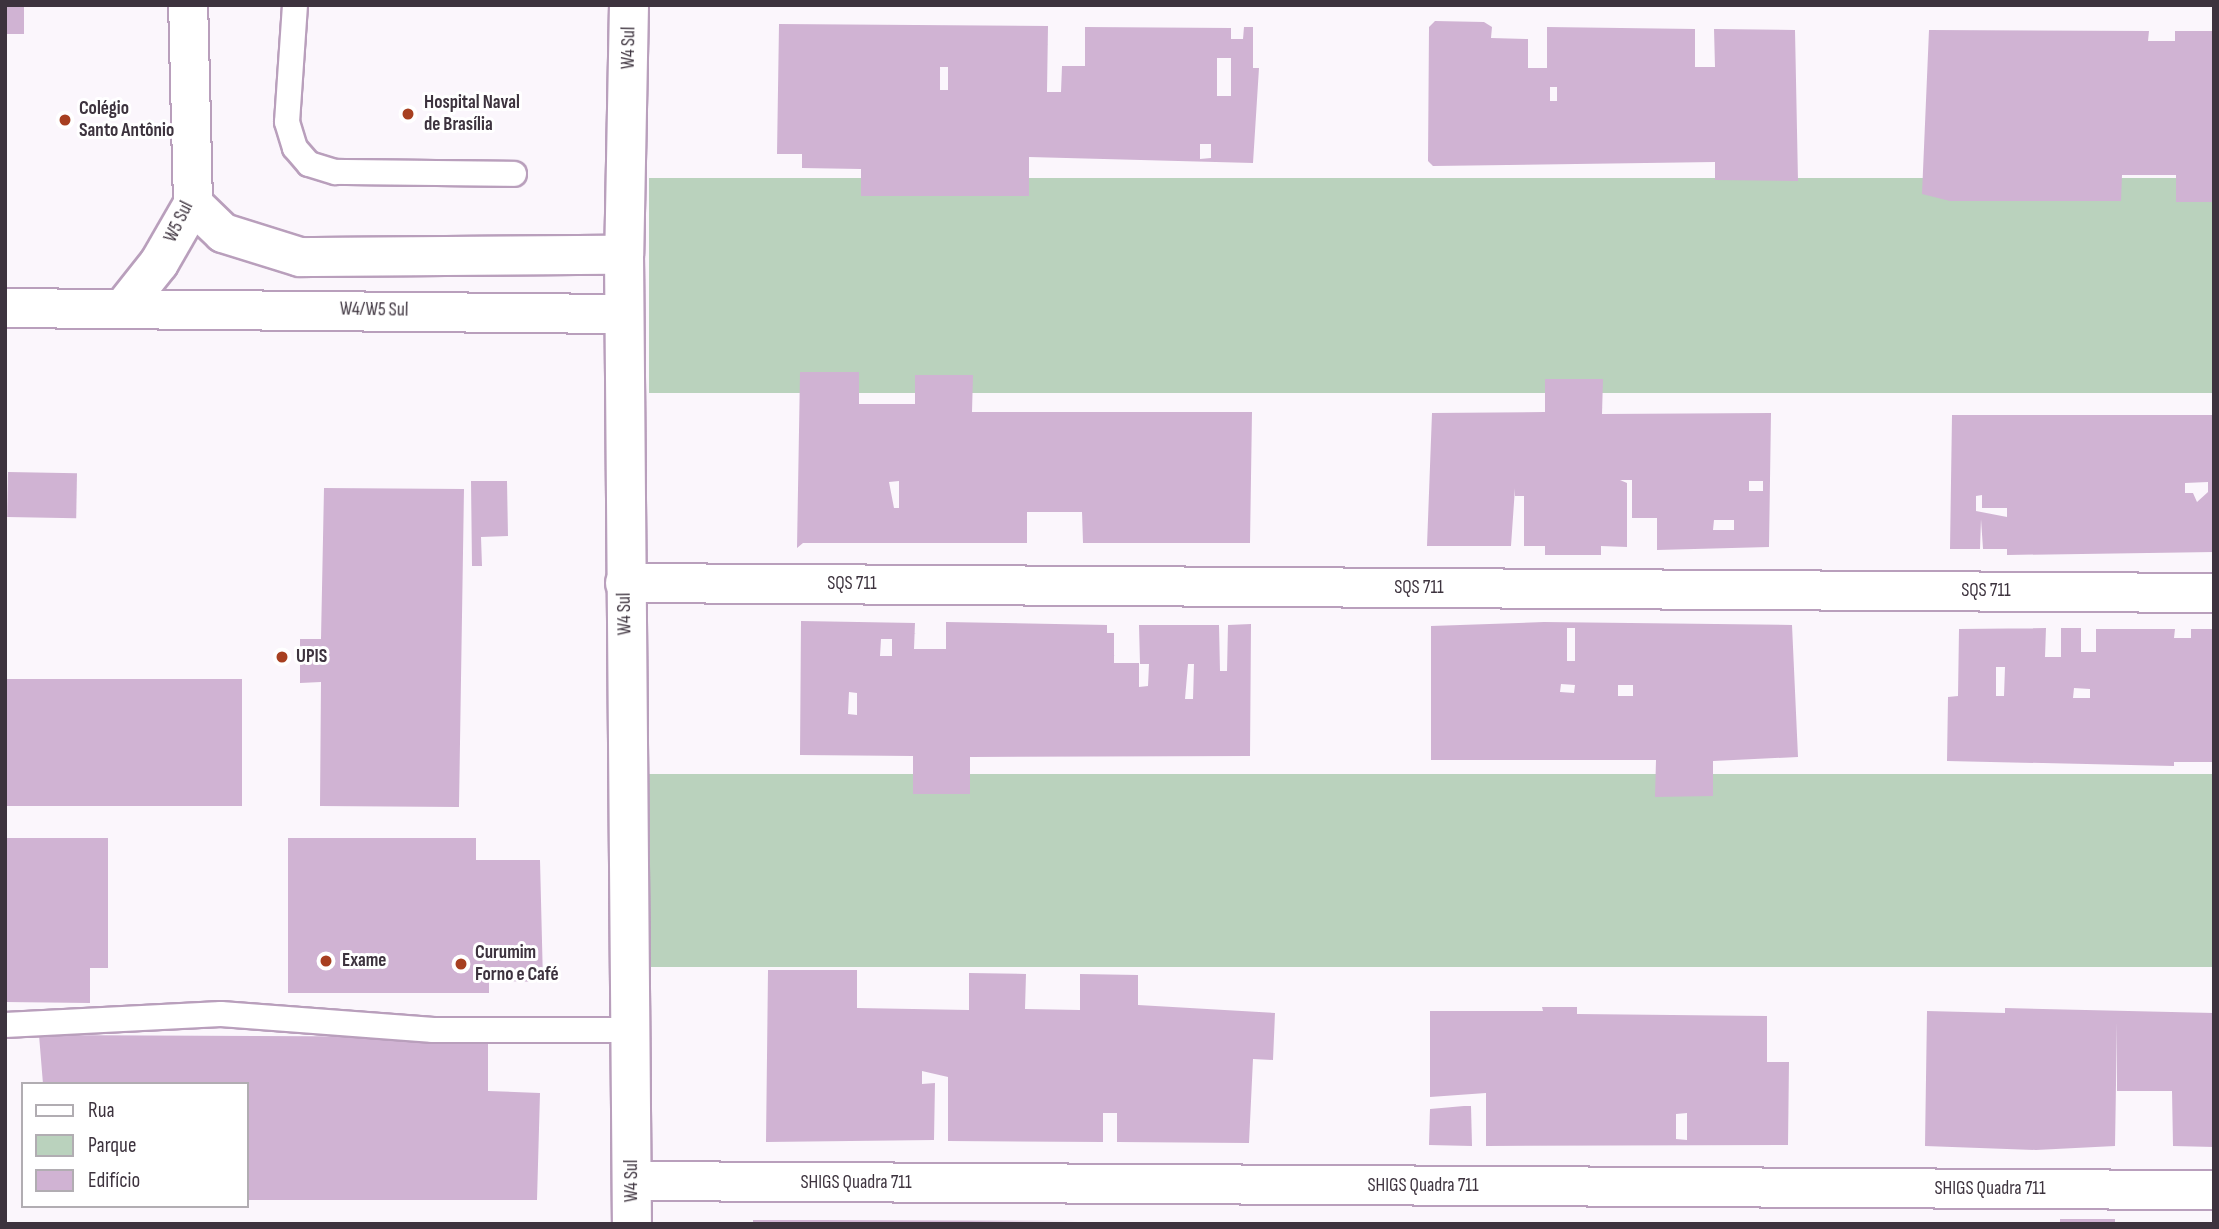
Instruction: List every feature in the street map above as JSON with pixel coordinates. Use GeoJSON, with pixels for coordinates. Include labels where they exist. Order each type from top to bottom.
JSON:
{"type":"FeatureCollection","features":[{"type":"Feature","properties":{"kind":"street","name":"W5 Sul"},"geometry":{"type":"LineString","coordinates":[[124,307],[159,262],[193,204],[188,5]]}},
{"type":"Feature","properties":{"kind":"street","name":"W4 Sul"},"geometry":{"type":"LineString","coordinates":[[629,5],[624,314],[625,583],[633,1030],[632,1224]]}},
{"type":"Feature","properties":{"kind":"street"},"geometry":{"type":"LineString","coordinates":[[193,204],[223,233],[300,257],[624,255]]}},
{"type":"Feature","properties":{"kind":"street"},"geometry":{"type":"LineString","coordinates":[[5,308],[124,307]]}},
{"type":"Feature","properties":{"kind":"street","name":"W4/W5 Sul"},"geometry":{"type":"LineString","coordinates":[[124,307],[624,314]]}},
{"type":"Feature","properties":{"kind":"street","name":"SQS 711"},"geometry":{"type":"LineString","coordinates":[[625,583],[2214,593]]}},
{"type":"Feature","properties":{"kind":"street","name":"SHIGS Quadra 711"},"geometry":{"type":"LineString","coordinates":[[632,1181],[2214,1190]]}},
{"type":"Feature","properties":{"kind":"lane"},"geometry":{"type":"LineString","coordinates":[[295,5],[287,122],[295,148],[309,164],[336,172],[514,174]]}},
{"type":"Feature","properties":{"kind":"lane"},"geometry":{"type":"LineString","coordinates":[[5,1025],[180,1021],[221,1014],[433,1030],[633,1030]]}},
{"type":"Feature","properties":{"kind":"green space"},"geometry":{"type":"Polygon","coordinates":[[[649,178],[2214,178],[2214,393],[649,393],[649,178]]]}},
{"type":"Feature","properties":{"kind":"green space"},"geometry":{"type":"Polygon","coordinates":[[[644,774],[2214,774],[2214,967],[644,967],[644,774]]]}},
{"type":"Feature","properties":{"kind":"building"},"geometry":{"type":"Polygon","coordinates":[[[5,5],[24,5],[24,34],[5,34],[5,5]]]}},
{"type":"Feature","properties":{"kind":"building"},"geometry":{"type":"Polygon","coordinates":[[[1435,21],[1484,22],[1492,27],[1491,38],[1528,39],[1528,68],[1547,68],[1547,27],[1695,29],[1695,67],[1715,67],[1714,29],[1795,30],[1798,181],[1715,180],[1715,162],[1433,166],[1428,161],[1429,27],[1435,21]],[[1550,87],[1550,101],[1557,101],[1557,87],[1550,87]]]}},
{"type":"Feature","properties":{"kind":"building"},"geometry":{"type":"Polygon","coordinates":[[[779,24],[1048,26],[1047,92],[1061,92],[1062,66],[1085,66],[1085,27],[1231,28],[1231,39],[1243,39],[1244,27],[1253,27],[1253,68],[1259,68],[1253,163],[1029,157],[1029,196],[861,196],[861,169],[802,168],[802,154],[777,154],[779,24]],[[1217,58],[1217,96],[1231,96],[1231,58],[1217,58]],[[940,67],[940,90],[948,90],[948,67],[940,67]],[[1200,144],[1200,159],[1211,158],[1211,144],[1200,144]]]}},
{"type":"Feature","properties":{"kind":"building"},"geometry":{"type":"Polygon","coordinates":[[[1929,30],[2149,31],[2148,41],[2175,41],[2175,31],[2214,31],[2214,202],[2176,202],[2176,175],[2122,175],[2121,201],[1950,201],[1922,194],[1929,30]]]}},
{"type":"Feature","properties":{"kind":"building"},"geometry":{"type":"Polygon","coordinates":[[[800,372],[859,372],[859,404],[915,404],[915,375],[973,375],[972,412],[1252,412],[1250,543],[1083,543],[1082,512],[1027,512],[1027,543],[803,543],[797,548],[800,372]],[[899,481],[889,482],[894,508],[899,508],[899,481]]]}},
{"type":"Feature","properties":{"kind":"building"},"geometry":{"type":"Polygon","coordinates":[[[1545,379],[1603,379],[1602,414],[1771,413],[1769,547],[1657,550],[1657,518],[1632,518],[1632,480],[1620,480],[1627,483],[1627,547],[1601,546],[1601,555],[1545,555],[1545,546],[1524,546],[1524,496],[1515,496],[1515,488],[1511,546],[1427,546],[1432,413],[1545,412],[1545,379]],[[1749,481],[1749,491],[1763,491],[1763,481],[1749,481]],[[1714,520],[1713,530],[1734,530],[1734,520],[1714,520]]]}},
{"type":"Feature","properties":{"kind":"building"},"geometry":{"type":"Polygon","coordinates":[[[1952,415],[2214,415],[2214,552],[2007,555],[2007,549],[1983,549],[1981,519],[1980,549],[1950,549],[1952,415]],[[2208,482],[2185,483],[2185,493],[2193,493],[2197,502],[2208,492],[2208,482]],[[1982,495],[1976,496],[1976,511],[2007,517],[2007,508],[1982,508],[1982,495]]]}},
{"type":"Feature","properties":{"kind":"building"},"geometry":{"type":"Polygon","coordinates":[[[8,472],[77,473],[76,518],[7,517],[8,472]]]}},
{"type":"Feature","properties":{"kind":"building"},"geometry":{"type":"Polygon","coordinates":[[[471,481],[507,481],[508,536],[481,537],[482,566],[472,566],[471,481]]]}},
{"type":"Feature","properties":{"kind":"building"},"geometry":{"type":"Polygon","coordinates":[[[324,488],[464,489],[459,807],[320,806],[321,682],[300,683],[300,639],[321,639],[324,488]]]}},
{"type":"Feature","properties":{"kind":"building"},"geometry":{"type":"Polygon","coordinates":[[[801,621],[915,623],[914,649],[946,649],[946,622],[1107,625],[1107,633],[1114,633],[1114,663],[1139,663],[1139,687],[1148,686],[1149,664],[1140,664],[1139,625],[1219,625],[1220,671],[1227,671],[1228,625],[1251,624],[1250,756],[970,757],[970,794],[913,794],[913,756],[800,755],[801,621]],[[881,639],[880,656],[892,656],[892,639],[881,639]],[[1188,664],[1185,699],[1193,699],[1194,664],[1188,664]],[[849,692],[848,714],[857,715],[857,693],[849,692]]]}},
{"type":"Feature","properties":{"kind":"building"},"geometry":{"type":"Polygon","coordinates":[[[1544,622],[1792,625],[1798,757],[1713,761],[1713,796],[1655,797],[1656,760],[1431,760],[1431,626],[1544,622]],[[1567,628],[1567,661],[1575,661],[1575,628],[1567,628]],[[1561,684],[1560,692],[1574,693],[1575,685],[1561,684]],[[1618,685],[1618,696],[1633,696],[1633,685],[1618,685]]]}},
{"type":"Feature","properties":{"kind":"building"},"geometry":{"type":"Polygon","coordinates":[[[2046,628],[2045,657],[2061,657],[2061,628],[2081,628],[2081,652],[2096,652],[2096,629],[2175,629],[2174,638],[2191,638],[2191,629],[2214,629],[2214,762],[2174,762],[2174,766],[1947,761],[1948,697],[1958,696],[1959,629],[2046,628]],[[1996,667],[1996,696],[2004,696],[2005,667],[1996,667]],[[2074,688],[2073,698],[2090,698],[2090,689],[2074,688]]]}},
{"type":"Feature","properties":{"kind":"building"},"geometry":{"type":"Polygon","coordinates":[[[5,679],[242,679],[242,806],[5,806],[5,679]]]}},
{"type":"Feature","properties":{"kind":"building"},"geometry":{"type":"Polygon","coordinates":[[[5,838],[108,838],[108,968],[90,968],[90,1003],[5,1002],[5,838]]]}},
{"type":"Feature","properties":{"kind":"building"},"geometry":{"type":"Polygon","coordinates":[[[288,838],[476,838],[476,860],[540,860],[543,982],[489,981],[489,993],[288,993],[288,838]]]}},
{"type":"Feature","properties":{"kind":"building"},"geometry":{"type":"Polygon","coordinates":[[[768,970],[857,970],[857,1008],[969,1010],[969,973],[1026,974],[1025,1009],[1080,1010],[1080,974],[1138,975],[1138,1005],[1275,1013],[1273,1060],[1253,1059],[1249,1143],[1117,1142],[1117,1113],[1103,1113],[1103,1142],[948,1141],[948,1077],[922,1071],[922,1084],[935,1083],[934,1140],[766,1142],[768,970]]]}},
{"type":"Feature","properties":{"kind":"building"},"geometry":{"type":"Polygon","coordinates":[[[1542,1007],[1577,1007],[1577,1014],[1767,1016],[1767,1062],[1789,1062],[1788,1145],[1486,1146],[1486,1093],[1430,1097],[1430,1011],[1543,1011],[1542,1007]],[[1687,1113],[1676,1114],[1676,1139],[1687,1140],[1687,1113]]]}},
{"type":"Feature","properties":{"kind":"building"},"geometry":{"type":"Polygon","coordinates":[[[2005,1008],[2214,1013],[2214,1147],[2173,1146],[2172,1091],[2117,1091],[2117,1022],[2115,1146],[2036,1150],[1925,1146],[1927,1011],[2005,1013],[2005,1008]]]}},
{"type":"Feature","properties":{"kind":"building"},"geometry":{"type":"Polygon","coordinates":[[[39,1035],[488,1037],[488,1091],[540,1093],[537,1200],[248,1200],[248,1082],[43,1082],[39,1035]]]}},
{"type":"Feature","properties":{"kind":"building"},"geometry":{"type":"Polygon","coordinates":[[[1471,1106],[1472,1146],[1429,1145],[1430,1109],[1471,1106]]]}},
{"type":"Feature","properties":{"kind":"building"},"geometry":{"type":"Polygon","coordinates":[[[2060,1219],[2115,1219],[2115,1224],[2060,1224],[2060,1219]]]}},
{"type":"Feature","properties":{"kind":"building"},"geometry":{"type":"Polygon","coordinates":[[[753,1220],[821,1220],[1081,1221],[753,1224],[753,1220]]]}},
{"type":"Feature","properties":{"kind":"place","name":"Hospital Naval de Brasília"},"geometry":{"type":"Point","coordinates":[408,114]}},
{"type":"Feature","properties":{"kind":"place","name":"Colégio Santo Antônio"},"geometry":{"type":"Point","coordinates":[65,120]}},
{"type":"Feature","properties":{"kind":"place","name":"UPIS"},"geometry":{"type":"Point","coordinates":[282,657]}},
{"type":"Feature","properties":{"kind":"place","name":"Exame"},"geometry":{"type":"Point","coordinates":[326,961]}},
{"type":"Feature","properties":{"kind":"place","name":"Curumim Forno e Café"},"geometry":{"type":"Point","coordinates":[461,964]}}]}
